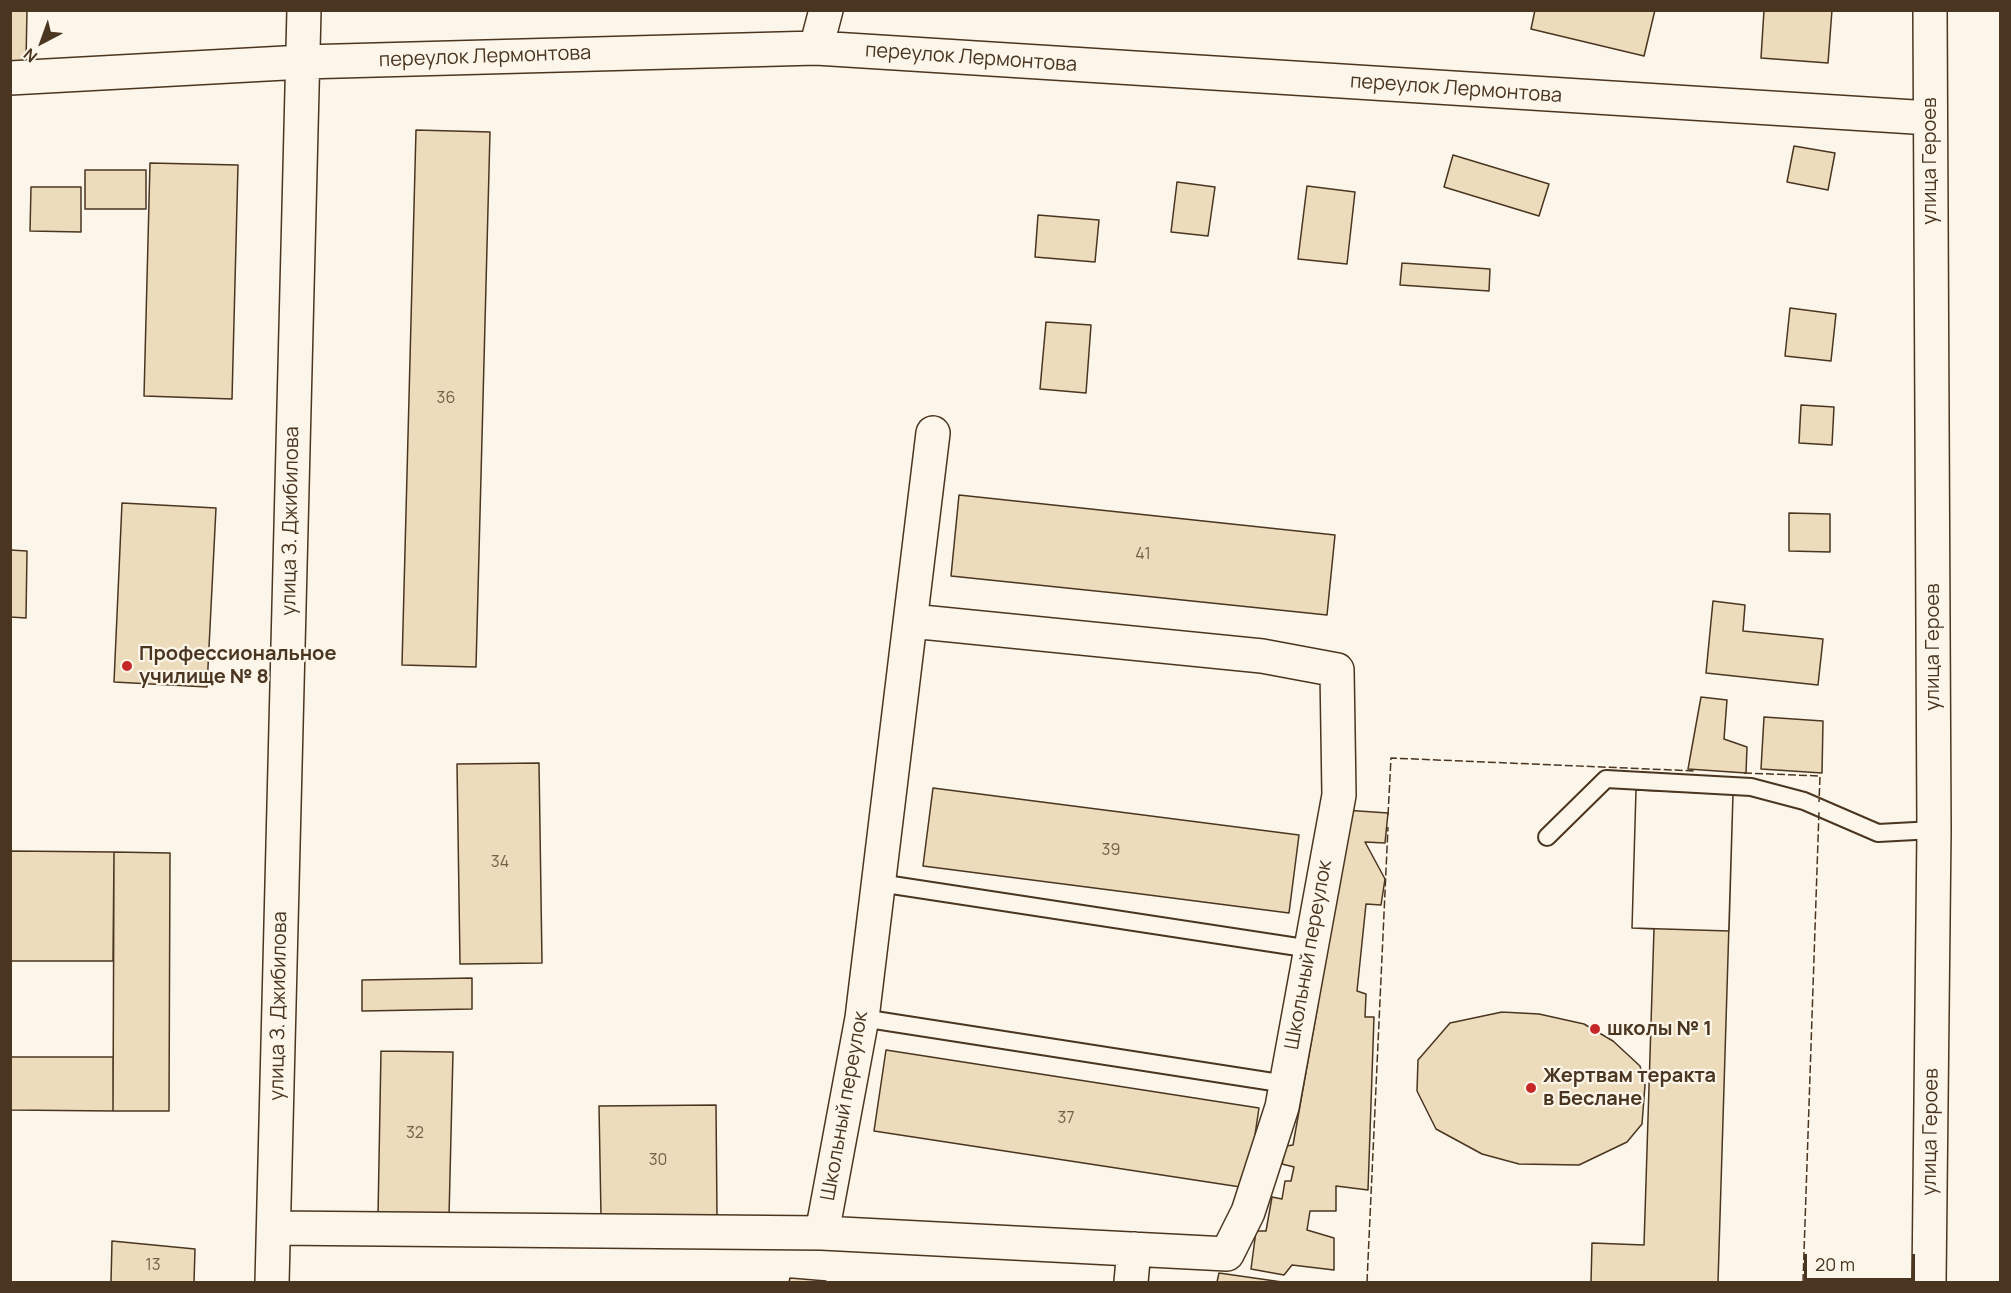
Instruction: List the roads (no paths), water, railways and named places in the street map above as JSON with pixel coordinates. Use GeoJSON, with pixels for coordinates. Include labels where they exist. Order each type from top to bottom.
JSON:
{"type":"FeatureCollection","features":[{"type":"Feature","properties":{"kind":"street","name":"улица З. Джибилова"},"geometry":{"type":"LineString","coordinates":[[272,1282],[304,10]]}},
{"type":"Feature","properties":{"kind":"street"},"geometry":{"type":"LineString","coordinates":[[816,48],[826,10]]}},
{"type":"Feature","properties":{"kind":"street","name":"улица Героев"},"geometry":{"type":"LineString","coordinates":[[1929,1282],[1934,830],[1930,10]]}},
{"type":"Feature","properties":{"kind":"street","name":"переулок Лермонтова"},"geometry":{"type":"LineString","coordinates":[[10,78],[303,62],[816,48],[1930,118]]}},
{"type":"Feature","properties":{"kind":"street","name":"Школьный переулок"},"geometry":{"type":"LineString","coordinates":[[822,1233],[862,1018],[933,433]]}},
{"type":"Feature","properties":{"kind":"street","name":"Школьный переулок"},"geometry":{"type":"LineString","coordinates":[[274,1228],[822,1233],[1227,1254],[1248,1212],[1282,1107],[1339,795],[1337,670],[1262,656],[911,621]]}},
{"type":"Feature","properties":{"kind":"street"},"geometry":{"type":"LineString","coordinates":[[1131,1282],[1134,1249]]}},
{"type":"Feature","properties":{"kind":"lane"},"geometry":{"type":"LineString","coordinates":[[1547,837],[1606,779],[1750,787],[1804,801],[1878,833],[1934,830]]}},
{"type":"Feature","properties":{"kind":"lane"},"geometry":{"type":"LineString","coordinates":[[879,884],[1311,949]]}},
{"type":"Feature","properties":{"kind":"lane"},"geometry":{"type":"LineString","coordinates":[[862,1018],[1286,1084]]}},
{"type":"Feature","properties":{"kind":"place","name":"Профессиональное училище № 8"},"geometry":{"type":"Point","coordinates":[127,666]}},
{"type":"Feature","properties":{"kind":"place","name":"школы № 1"},"geometry":{"type":"Point","coordinates":[1595,1029]}},
{"type":"Feature","properties":{"kind":"place","name":"Жертвам теракта в Беслане"},"geometry":{"type":"Point","coordinates":[1531,1088]}}]}
